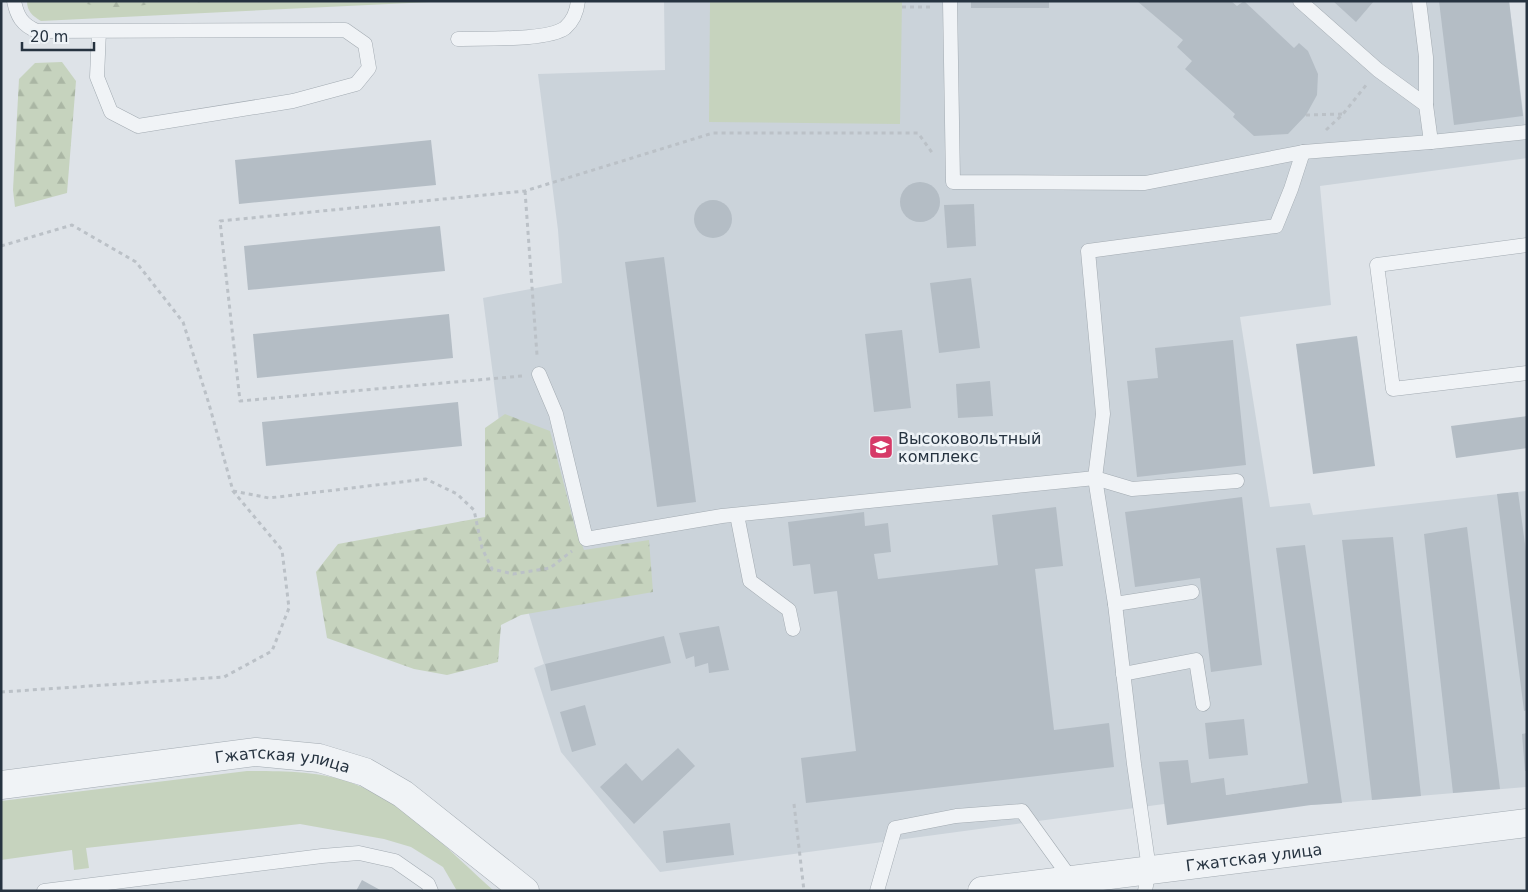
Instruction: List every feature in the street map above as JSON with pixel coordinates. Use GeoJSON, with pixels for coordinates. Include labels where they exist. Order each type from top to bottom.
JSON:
{"type":"FeatureCollection","features":[{"type":"Feature","properties":{"kind":"street","name":"Гжатская улица"},"geometry":{"type":"LineString","coordinates":[[1,785],[256,752],[320,758],[365,772],[403,794],[525,891]]}},
{"type":"Feature","properties":{"kind":"street","name":"Гжатская улица"},"geometry":{"type":"LineString","coordinates":[[982,891],[1071,879],[1147,880],[1527,823]]}},
{"type":"Feature","properties":{"kind":"lane"},"geometry":{"type":"LineString","coordinates":[[14,1],[19,18],[26,27],[37,31],[345,30],[365,44],[369,68],[356,84],[293,101],[138,126],[111,112],[96,77],[99,31]]}},
{"type":"Feature","properties":{"kind":"lane"},"geometry":{"type":"LineString","coordinates":[[458,39],[543,36],[564,28],[577,11],[578,1]]}},
{"type":"Feature","properties":{"kind":"lane"},"geometry":{"type":"LineString","coordinates":[[1300,1],[1378,70],[1426,105]]}},
{"type":"Feature","properties":{"kind":"lane"},"geometry":{"type":"LineString","coordinates":[[1419,1],[1426,57],[1426,105],[1431,142]]}},
{"type":"Feature","properties":{"kind":"lane"},"geometry":{"type":"LineString","coordinates":[[950,4],[953,182],[1145,183],[1303,152],[1527,132]]}},
{"type":"Feature","properties":{"kind":"lane"},"geometry":{"type":"LineString","coordinates":[[1147,880],[1115,604],[1095,478],[1103,414],[1088,250],[1276,226],[1303,152]]}},
{"type":"Feature","properties":{"kind":"lane"},"geometry":{"type":"LineString","coordinates":[[1527,245],[1377,264],[1393,389],[1527,373]]}},
{"type":"Feature","properties":{"kind":"lane"},"geometry":{"type":"LineString","coordinates":[[539,374],[556,414],[586,539],[737,515],[1095,478],[1132,489],[1237,481]]}},
{"type":"Feature","properties":{"kind":"lane"},"geometry":{"type":"LineString","coordinates":[[737,515],[750,581],[789,610],[793,629]]}},
{"type":"Feature","properties":{"kind":"lane"},"geometry":{"type":"LineString","coordinates":[[1115,604],[1192,592]]}},
{"type":"Feature","properties":{"kind":"lane"},"geometry":{"type":"LineString","coordinates":[[1123,674],[1196,660],[1203,704]]}},
{"type":"Feature","properties":{"kind":"lane"},"geometry":{"type":"LineString","coordinates":[[877,891],[895,828],[956,816],[1022,811],[1071,879]]}},
{"type":"Feature","properties":{"kind":"lane"},"geometry":{"type":"LineString","coordinates":[[44,891],[359,853],[395,862],[428,884],[431,891]]}},
{"type":"Feature","properties":{"kind":"path"},"geometry":{"type":"LineString","coordinates":[[902,7],[950,4]]}},
{"type":"Feature","properties":{"kind":"path"},"geometry":{"type":"LineString","coordinates":[[1303,152],[1343,114],[1378,70]]}},
{"type":"Feature","properties":{"kind":"path"},"geometry":{"type":"LineString","coordinates":[[1306,115],[1343,114]]}},
{"type":"Feature","properties":{"kind":"path"},"geometry":{"type":"LineString","coordinates":[[525,191],[539,374],[240,401],[220,221],[525,191],[714,133],[918,133],[953,182]]}},
{"type":"Feature","properties":{"kind":"path"},"geometry":{"type":"LineString","coordinates":[[1,246],[72,225],[136,262],[183,322],[209,404],[233,491],[282,550],[289,608],[272,651],[224,677],[1,692]]}},
{"type":"Feature","properties":{"kind":"path"},"geometry":{"type":"LineString","coordinates":[[233,491],[269,498],[426,479],[457,494],[474,510],[482,548],[492,569],[513,574],[550,568],[586,539]]}},
{"type":"Feature","properties":{"kind":"path"},"geometry":{"type":"LineString","coordinates":[[794,804],[804,891]]}},
{"type":"Feature","properties":{"kind":"shaded area"},"geometry":{"type":"Polygon","coordinates":[[[664,1],[1509,1],[1527,143],[1527,158],[1320,186],[1331,305],[1240,317],[1270,507],[1310,503],[1313,515],[1527,491],[1527,787],[1311,805],[1308,783],[660,872],[561,752],[534,668],[544,664],[520,584],[483,298],[562,283],[558,230],[538,74],[665,70],[664,1]]]}},
{"type":"Feature","properties":{"kind":"green space"},"geometry":{"type":"Polygon","coordinates":[[[27,1],[451,1],[41,21],[31,13],[27,1]]]}},
{"type":"Feature","properties":{"kind":"green space"},"geometry":{"type":"Polygon","coordinates":[[[76,1],[177,1],[113,7],[76,1]]]}},
{"type":"Feature","properties":{"kind":"green space"},"geometry":{"type":"Polygon","coordinates":[[[183,1],[254,1],[205,3],[183,1]]]}},
{"type":"Feature","properties":{"kind":"green space"},"geometry":{"type":"Polygon","coordinates":[[[710,1],[902,1],[900,124],[709,122],[710,1]]]}},
{"type":"Feature","properties":{"kind":"green space"},"geometry":{"type":"Polygon","coordinates":[[[62,62],[76,81],[67,193],[15,207],[13,190],[19,79],[35,63],[62,62]]]}},
{"type":"Feature","properties":{"kind":"green space"},"geometry":{"type":"Polygon","coordinates":[[[505,414],[550,431],[575,527],[584,550],[649,540],[653,592],[521,615],[501,625],[498,662],[447,675],[414,669],[327,638],[316,572],[338,544],[485,517],[485,428],[505,414]]]}},
{"type":"Feature","properties":{"kind":"green space"},"geometry":{"type":"Polygon","coordinates":[[[247,771],[327,776],[352,783],[372,792],[392,803],[428,830],[494,891],[457,891],[443,867],[411,847],[384,839],[300,824],[86,848],[89,868],[74,870],[72,850],[1,860],[1,801],[247,771]]]}},
{"type":"Feature","properties":{"kind":"building"},"geometry":{"type":"Polygon","coordinates":[[[971,1],[1049,1],[1049,8],[971,8],[971,1]]]}},
{"type":"Feature","properties":{"kind":"building"},"geometry":{"type":"Polygon","coordinates":[[[1137,1],[1231,1],[1237,6],[1244,1],[1294,48],[1299,43],[1308,51],[1318,74],[1317,95],[1306,115],[1288,134],[1254,136],[1233,117],[1235,114],[1185,69],[1192,61],[1177,47],[1183,40],[1137,1]]]}},
{"type":"Feature","properties":{"kind":"building"},"geometry":{"type":"Polygon","coordinates":[[[1333,1],[1374,1],[1356,22],[1333,1]]]}},
{"type":"Feature","properties":{"kind":"building"},"geometry":{"type":"Polygon","coordinates":[[[1439,1],[1509,1],[1523,116],[1454,125],[1439,1]]]}},
{"type":"Feature","properties":{"kind":"building"},"geometry":{"type":"Polygon","coordinates":[[[431,140],[436,185],[239,204],[235,160],[431,140]]]}},
{"type":"Feature","properties":{"kind":"building"},"geometry":{"type":"Polygon","coordinates":[[[920,182],[931,185],[937,191],[940,202],[937,213],[931,219],[920,222],[909,219],[903,213],[900,202],[903,191],[909,185],[920,182]]]}},
{"type":"Feature","properties":{"kind":"building"},"geometry":{"type":"Polygon","coordinates":[[[713,200],[727,205],[732,219],[727,233],[713,238],[699,233],[694,219],[699,205],[713,200]]]}},
{"type":"Feature","properties":{"kind":"building"},"geometry":{"type":"Polygon","coordinates":[[[974,204],[976,246],[947,248],[944,205],[974,204]]]}},
{"type":"Feature","properties":{"kind":"building"},"geometry":{"type":"Polygon","coordinates":[[[440,226],[445,271],[248,290],[244,246],[440,226]]]}},
{"type":"Feature","properties":{"kind":"building"},"geometry":{"type":"Polygon","coordinates":[[[664,257],[696,502],[657,507],[625,262],[664,257]]]}},
{"type":"Feature","properties":{"kind":"building"},"geometry":{"type":"Polygon","coordinates":[[[971,278],[980,348],[939,353],[930,283],[971,278]]]}},
{"type":"Feature","properties":{"kind":"building"},"geometry":{"type":"Polygon","coordinates":[[[449,314],[453,358],[257,378],[253,334],[449,314]]]}},
{"type":"Feature","properties":{"kind":"building"},"geometry":{"type":"Polygon","coordinates":[[[902,330],[911,408],[874,412],[865,334],[902,330]]]}},
{"type":"Feature","properties":{"kind":"building"},"geometry":{"type":"Polygon","coordinates":[[[1357,336],[1375,466],[1313,474],[1296,344],[1357,336]]]}},
{"type":"Feature","properties":{"kind":"building"},"geometry":{"type":"Polygon","coordinates":[[[1233,340],[1246,465],[1137,477],[1127,381],[1158,378],[1155,348],[1233,340]]]}},
{"type":"Feature","properties":{"kind":"building"},"geometry":{"type":"Polygon","coordinates":[[[990,381],[993,416],[958,418],[956,384],[990,381]]]}},
{"type":"Feature","properties":{"kind":"building"},"geometry":{"type":"Polygon","coordinates":[[[458,402],[462,446],[266,466],[262,422],[458,402]]]}},
{"type":"Feature","properties":{"kind":"building"},"geometry":{"type":"Polygon","coordinates":[[[1527,416],[1527,448],[1456,458],[1451,426],[1527,416]]]}},
{"type":"Feature","properties":{"kind":"building"},"geometry":{"type":"Polygon","coordinates":[[[1518,492],[1527,559],[1527,710],[1524,711],[1497,494],[1518,492]]]}},
{"type":"Feature","properties":{"kind":"building"},"geometry":{"type":"Polygon","coordinates":[[[1242,497],[1262,665],[1211,672],[1200,578],[1135,587],[1125,512],[1242,497]]]}},
{"type":"Feature","properties":{"kind":"building"},"geometry":{"type":"Polygon","coordinates":[[[1056,507],[1063,566],[1035,569],[1054,730],[1109,723],[1114,767],[806,803],[801,758],[856,751],[837,591],[814,594],[810,564],[793,566],[788,522],[864,512],[865,526],[888,523],[891,552],[874,554],[878,579],[998,565],[992,515],[1056,507]]]}},
{"type":"Feature","properties":{"kind":"building"},"geometry":{"type":"Polygon","coordinates":[[[1467,527],[1500,789],[1453,793],[1424,534],[1467,527]]]}},
{"type":"Feature","properties":{"kind":"building"},"geometry":{"type":"Polygon","coordinates":[[[1393,537],[1421,796],[1372,800],[1342,540],[1393,537]]]}},
{"type":"Feature","properties":{"kind":"building"},"geometry":{"type":"Polygon","coordinates":[[[1305,545],[1342,803],[1311,805],[1167,825],[1159,762],[1188,760],[1191,783],[1224,778],[1226,795],[1308,783],[1276,548],[1305,545]]]}},
{"type":"Feature","properties":{"kind":"building"},"geometry":{"type":"Polygon","coordinates":[[[719,626],[729,670],[709,673],[708,663],[695,667],[694,656],[686,659],[679,633],[719,626]]]}},
{"type":"Feature","properties":{"kind":"building"},"geometry":{"type":"Polygon","coordinates":[[[664,636],[671,663],[551,691],[545,664],[664,636]]]}},
{"type":"Feature","properties":{"kind":"building"},"geometry":{"type":"Polygon","coordinates":[[[585,705],[596,745],[572,752],[560,712],[585,705]]]}},
{"type":"Feature","properties":{"kind":"building"},"geometry":{"type":"Polygon","coordinates":[[[1244,719],[1248,755],[1209,759],[1205,723],[1244,719]]]}},
{"type":"Feature","properties":{"kind":"building"},"geometry":{"type":"Polygon","coordinates":[[[1527,733],[1527,771],[1525,771],[1522,734],[1527,733]]]}},
{"type":"Feature","properties":{"kind":"building"},"geometry":{"type":"Polygon","coordinates":[[[678,748],[695,766],[634,824],[600,787],[626,763],[642,781],[678,748]]]}},
{"type":"Feature","properties":{"kind":"building"},"geometry":{"type":"Polygon","coordinates":[[[730,823],[734,855],[666,863],[663,831],[730,823]]]}},
{"type":"Feature","properties":{"kind":"building"},"geometry":{"type":"Polygon","coordinates":[[[362,880],[382,891],[356,891],[362,880]]]}},
{"type":"Feature","properties":{"kind":"place","name":"Высоковольтный комплекc"},"geometry":{"type":"Point","coordinates":[881,447]}}]}
